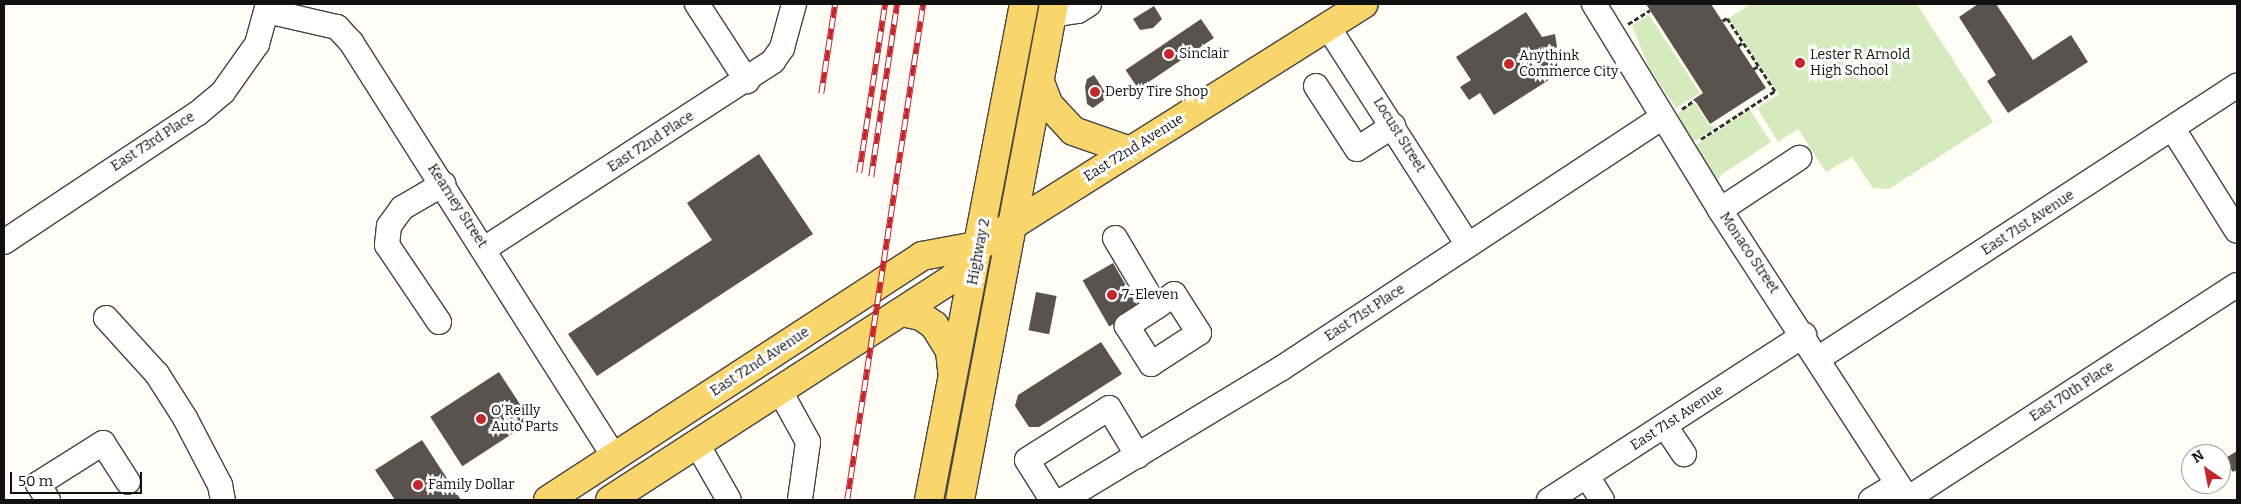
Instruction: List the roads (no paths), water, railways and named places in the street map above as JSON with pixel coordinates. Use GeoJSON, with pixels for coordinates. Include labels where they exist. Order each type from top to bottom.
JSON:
{"type":"FeatureCollection","features":[{"type":"Feature","properties":{"kind":"main road","name":"Highway 2"},"geometry":{"type":"LineString","coordinates":[[929,500],[981,245],[1024,4]]}},
{"type":"Feature","properties":{"kind":"main road","name":"East 72nd Avenue"},"geometry":{"type":"LineString","coordinates":[[610,500],[952,279],[981,245],[1363,4]]}},
{"type":"Feature","properties":{"kind":"main road","name":"Highway 2"},"geometry":{"type":"LineString","coordinates":[[960,500],[1053,9]]}},
{"type":"Feature","properties":{"kind":"main road"},"geometry":{"type":"LineString","coordinates":[[1040,82],[1049,104],[1073,131],[1130,151]]}},
{"type":"Feature","properties":{"kind":"main road","name":"East 72nd Avenue"},"geometry":{"type":"LineString","coordinates":[[548,500],[922,256],[981,245]]}},
{"type":"Feature","properties":{"kind":"main road"},"geometry":{"type":"LineString","coordinates":[[902,312],[927,320],[942,336],[951,358],[952,388]]}},
{"type":"Feature","properties":{"kind":"street"},"geometry":{"type":"LineString","coordinates":[[697,4],[747,81]]}},
{"type":"Feature","properties":{"kind":"street"},"geometry":{"type":"LineString","coordinates":[[1053,9],[1078,11],[1089,4]]}},
{"type":"Feature","properties":{"kind":"street","name":"Monaco Street"},"geometry":{"type":"LineString","coordinates":[[1594,4],[1720,210],[1819,358],[1904,494]]}},
{"type":"Feature","properties":{"kind":"street","name":"Kearney Street"},"geometry":{"type":"LineString","coordinates":[[268,8],[338,27],[484,249],[614,456]]}},
{"type":"Feature","properties":{"kind":"street","name":"East 73rd Place"},"geometry":{"type":"LineString","coordinates":[[4,242],[197,114],[223,92],[257,44],[268,8]]}},
{"type":"Feature","properties":{"kind":"street","name":"East 72nd Place"},"geometry":{"type":"LineString","coordinates":[[484,249],[747,81],[778,56],[793,8]]}},
{"type":"Feature","properties":{"kind":"street","name":"Locust Street"},"geometry":{"type":"LineString","coordinates":[[1328,27],[1468,245]]}},
{"type":"Feature","properties":{"kind":"street"},"geometry":{"type":"LineString","coordinates":[[1316,86],[1357,149],[1393,126]]}},
{"type":"Feature","properties":{"kind":"street","name":"East 71st Avenue"},"geometry":{"type":"LineString","coordinates":[[1819,358],[2237,86]]}},
{"type":"Feature","properties":{"kind":"street","name":"East 71st Place"},"geometry":{"type":"LineString","coordinates":[[1063,500],[1282,368],[1662,117]]}},
{"type":"Feature","properties":{"kind":"street"},"geometry":{"type":"LineString","coordinates":[[2173,129],[2237,231]]}},
{"type":"Feature","properties":{"kind":"street"},"geometry":{"type":"LineString","coordinates":[[1720,210],[1799,158]]}},
{"type":"Feature","properties":{"kind":"street"},"geometry":{"type":"LineString","coordinates":[[439,322],[387,245],[389,226],[402,208],[442,184]]}},
{"type":"Feature","properties":{"kind":"street"},"geometry":{"type":"LineString","coordinates":[[1115,238],[1156,307]]}},
{"type":"Feature","properties":{"kind":"street","name":"East 70th Place"},"geometry":{"type":"LineString","coordinates":[[1871,500],[1904,494],[2237,285]]}},
{"type":"Feature","properties":{"kind":"street"},"geometry":{"type":"LineString","coordinates":[[106,318],[157,374],[185,418],[220,485],[223,500]]}},
{"type":"Feature","properties":{"kind":"street","name":"East 71st Avenue"},"geometry":{"type":"LineString","coordinates":[[1554,499],[1804,336]]}},
{"type":"Feature","properties":{"kind":"street"},"geometry":{"type":"LineString","coordinates":[[780,391],[808,442],[800,500]]}},
{"type":"Feature","properties":{"kind":"street"},"geometry":{"type":"LineString","coordinates":[[1052,500],[1027,460],[1109,408],[1145,452]]}},
{"type":"Feature","properties":{"kind":"street"},"geometry":{"type":"LineString","coordinates":[[1665,426],[1684,454]]}},
{"type":"Feature","properties":{"kind":"street"},"geometry":{"type":"LineString","coordinates":[[48,500],[38,484],[103,443],[128,482]]}},
{"type":"Feature","properties":{"kind":"street"},"geometry":{"type":"LineString","coordinates":[[696,444],[730,500]]}},
{"type":"Feature","properties":{"kind":"street"},"geometry":{"type":"LineString","coordinates":[[1587,476],[1602,500]]}},
{"type":"Feature","properties":{"kind":"railway"},"geometry":{"type":"LineString","coordinates":[[821,94],[835,4]]}},
{"type":"Feature","properties":{"kind":"railway"},"geometry":{"type":"LineString","coordinates":[[859,173],[885,4]]}},
{"type":"Feature","properties":{"kind":"railway"},"geometry":{"type":"LineString","coordinates":[[871,177],[897,4]]}},
{"type":"Feature","properties":{"kind":"railway"},"geometry":{"type":"LineString","coordinates":[[847,500],[923,4]]}},
{"type":"Feature","properties":{"kind":"place","name":"Sinclair"},"geometry":{"type":"Point","coordinates":[1169,54]}},
{"type":"Feature","properties":{"kind":"place","name":"Lester R Arnold High School"},"geometry":{"type":"Point","coordinates":[1800,63]}},
{"type":"Feature","properties":{"kind":"place","name":"Anythink Commerce City"},"geometry":{"type":"Point","coordinates":[1509,64]}},
{"type":"Feature","properties":{"kind":"place","name":"Derby Tire Shop"},"geometry":{"type":"Point","coordinates":[1095,92]}},
{"type":"Feature","properties":{"kind":"place","name":"7-Eleven"},"geometry":{"type":"Point","coordinates":[1112,295]}},
{"type":"Feature","properties":{"kind":"place","name":"O'Reilly Auto Parts"},"geometry":{"type":"Point","coordinates":[481,419]}},
{"type":"Feature","properties":{"kind":"place","name":"Family Dollar"},"geometry":{"type":"Point","coordinates":[418,485]}}]}
